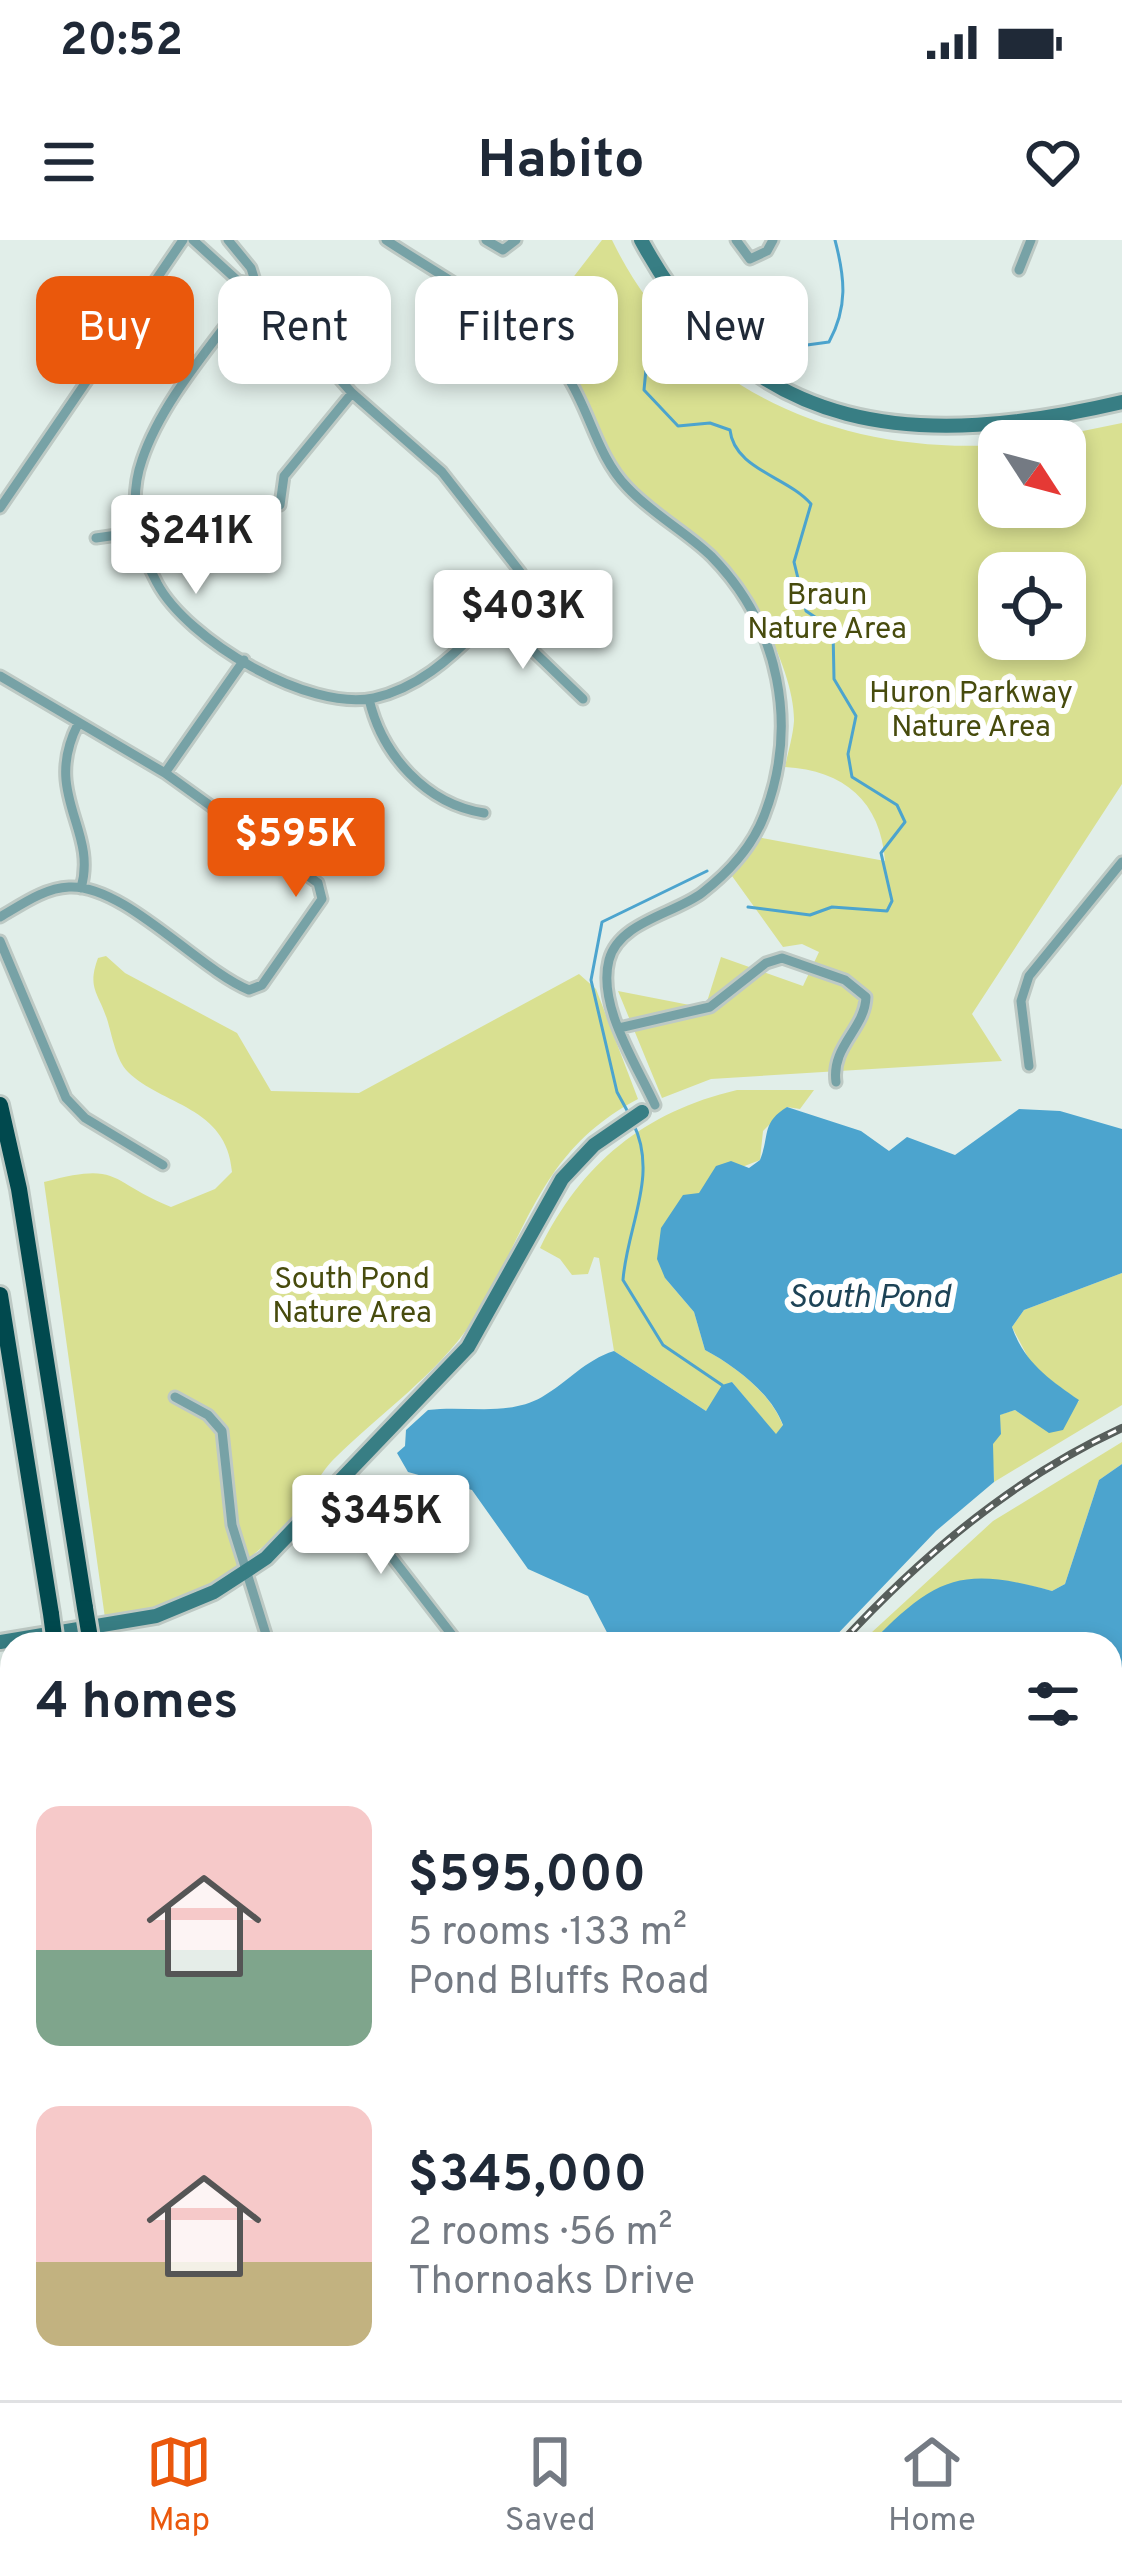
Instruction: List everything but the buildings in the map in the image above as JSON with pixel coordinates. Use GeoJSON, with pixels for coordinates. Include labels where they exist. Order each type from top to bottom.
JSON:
{"type":"FeatureCollection","features":[{"type":"Feature","properties":{"kind":"highway"},"geometry":{"type":"LineString","coordinates":[[0,1106],[22,1211],[89,1632]]}},
{"type":"Feature","properties":{"kind":"highway"},"geometry":{"type":"LineString","coordinates":[[0,1295],[54,1632]]}},
{"type":"Feature","properties":{"kind":"main road"},"geometry":{"type":"LineString","coordinates":[[641,240],[676,296],[713,338],[756,372],[819,405],[904,426],[972,428],[1021,424],[1122,401]]}},
{"type":"Feature","properties":{"kind":"main road"},"geometry":{"type":"LineString","coordinates":[[60,1632],[156,1616],[248,1571],[468,1348],[562,1178],[624,1122],[648,1108]]}},
{"type":"Feature","properties":{"kind":"street"},"geometry":{"type":"LineString","coordinates":[[0,508],[183,240]]}},
{"type":"Feature","properties":{"kind":"street"},"geometry":{"type":"LineString","coordinates":[[193,240],[232,276]]}},
{"type":"Feature","properties":{"kind":"street"},"geometry":{"type":"LineString","coordinates":[[386,240],[520,331],[558,364],[610,466],[625,486],[724,572],[775,664],[784,717],[776,775],[763,819],[726,873],[698,896],[621,939],[610,955],[607,975],[619,1028],[648,1108]]}},
{"type":"Feature","properties":{"kind":"street"},"geometry":{"type":"LineString","coordinates":[[486,240],[503,250],[516,240]]}},
{"type":"Feature","properties":{"kind":"street"},"geometry":{"type":"LineString","coordinates":[[736,240],[750,259],[767,251],[773,240]]}},
{"type":"Feature","properties":{"kind":"street"},"geometry":{"type":"LineString","coordinates":[[1019,270],[1031,240]]}},
{"type":"Feature","properties":{"kind":"street"},"geometry":{"type":"LineString","coordinates":[[222,267],[232,245]]}},
{"type":"Feature","properties":{"kind":"street"},"geometry":{"type":"LineString","coordinates":[[232,245],[251,276]]}},
{"type":"Feature","properties":{"kind":"street"},"geometry":{"type":"LineString","coordinates":[[218,340],[153,436],[138,478],[138,532],[158,586],[178,610],[281,683],[312,693],[369,699],[432,672],[495,614],[520,584],[519,568],[442,472],[344,384]]}},
{"type":"Feature","properties":{"kind":"street"},"geometry":{"type":"LineString","coordinates":[[280,505],[284,476],[352,393]]}},
{"type":"Feature","properties":{"kind":"street"},"geometry":{"type":"LineString","coordinates":[[96,538],[138,532]]}},
{"type":"Feature","properties":{"kind":"street"},"geometry":{"type":"LineString","coordinates":[[495,614],[583,699]]}},
{"type":"Feature","properties":{"kind":"street"},"geometry":{"type":"LineString","coordinates":[[165,773],[244,660]]}},
{"type":"Feature","properties":{"kind":"street"},"geometry":{"type":"LineString","coordinates":[[0,676],[165,773],[322,889],[318,907],[262,986],[241,987],[121,906],[81,888],[49,891],[0,917]]}},
{"type":"Feature","properties":{"kind":"street"},"geometry":{"type":"LineString","coordinates":[[369,699],[389,752],[409,772],[461,809],[484,813]]}},
{"type":"Feature","properties":{"kind":"street"},"geometry":{"type":"LineString","coordinates":[[78,724],[66,749],[63,778],[83,860],[81,888]]}},
{"type":"Feature","properties":{"kind":"street"},"geometry":{"type":"LineString","coordinates":[[1029,1066],[1021,1000],[1029,976],[1122,862]]}},
{"type":"Feature","properties":{"kind":"street"},"geometry":{"type":"LineString","coordinates":[[0,941],[66,1098],[86,1118],[163,1165]]}},
{"type":"Feature","properties":{"kind":"street"},"geometry":{"type":"LineString","coordinates":[[619,1028],[710,1007],[766,962],[782,958],[845,980],[866,997],[863,1014],[839,1051],[836,1082]]}},
{"type":"Feature","properties":{"kind":"street"},"geometry":{"type":"LineString","coordinates":[[175,1397],[208,1415],[222,1432],[232,1526],[266,1632]]}},
{"type":"Feature","properties":{"kind":"street"},"geometry":{"type":"LineString","coordinates":[[325,1492],[384,1546],[450,1632]]}},
{"type":"Feature","properties":{"kind":"green space"},"geometry":{"type":"Polygon","coordinates":[[[602,240],[612,240],[642,291],[642,384],[741,384],[825,424],[881,438],[978,445],[978,528],[1086,528],[1086,430],[1122,423],[1122,784],[972,1014],[1002,1061],[711,1079],[662,1098],[618,991],[705,1008],[721,957],[803,986],[819,952],[802,944],[783,947],[732,876],[757,837],[885,861],[876,822],[856,793],[825,775],[785,767],[793,727],[787,678],[740,582],[711,549],[644,498],[612,458],[577,384],[618,384],[618,276],[574,276],[602,240]]]}},
{"type":"Feature","properties":{"kind":"green space","name":"South Pond Nature Area"},"geometry":{"type":"Polygon","coordinates":[[[106,956],[125,973],[237,1033],[271,1091],[359,1093],[579,974],[596,989],[638,1099],[577,1144],[538,1198],[491,1290],[458,1341],[336,1457],[270,1541],[204,1587],[155,1608],[105,1618],[44,1182],[102,1174],[171,1207],[215,1189],[232,1172],[227,1150],[206,1120],[142,1083],[124,1067],[95,990],[98,958],[106,956]]]}},
{"type":"Feature","properties":{"kind":"green space"},"geometry":{"type":"Polygon","coordinates":[[[737,1090],[814,1090],[800,1109],[787,1107],[763,1131],[760,1160],[742,1167],[665,1278],[694,1312],[705,1350],[740,1372],[770,1402],[783,1426],[776,1435],[732,1382],[706,1411],[614,1351],[599,1258],[594,1257],[588,1274],[572,1275],[560,1259],[540,1248],[575,1191],[619,1145],[673,1112],[737,1090]]]}},
{"type":"Feature","properties":{"kind":"green space"},"geometry":{"type":"Polygon","coordinates":[[[1122,1273],[1122,1405],[994,1482],[992,1443],[1001,1433],[999,1415],[1015,1410],[1049,1432],[1079,1401],[1033,1367],[1012,1327],[1024,1310],[1122,1273]]]}},
{"type":"Feature","properties":{"kind":"green space"},"geometry":{"type":"Polygon","coordinates":[[[1122,1442],[1122,1464],[1099,1480],[1065,1584],[1052,1591],[998,1582],[952,1588],[931,1596],[882,1632],[872,1632],[993,1521],[1122,1442]]]}},
{"type":"Feature","properties":{"kind":"water","name":"South Pond"},"geometry":{"type":"Polygon","coordinates":[[[787,1107],[861,1131],[889,1151],[907,1137],[955,1155],[1019,1109],[1060,1111],[1122,1129],[1122,1273],[1024,1310],[1012,1327],[1023,1350],[1079,1400],[1063,1430],[1049,1433],[1015,1410],[1000,1415],[1001,1434],[993,1444],[994,1482],[936,1531],[839,1632],[607,1632],[588,1596],[528,1569],[472,1490],[408,1472],[397,1453],[405,1446],[406,1430],[428,1410],[501,1409],[529,1403],[614,1351],[706,1411],[722,1385],[732,1382],[776,1434],[783,1425],[770,1402],[740,1372],[705,1350],[694,1312],[665,1278],[657,1259],[661,1228],[683,1195],[699,1193],[716,1166],[731,1161],[749,1168],[760,1160],[770,1124],[787,1107]]]}},
{"type":"Feature","properties":{"kind":"water"},"geometry":{"type":"Polygon","coordinates":[[[1122,1464],[1122,1632],[882,1632],[914,1604],[952,1583],[995,1579],[1052,1591],[1065,1584],[1099,1480],[1122,1464]]]}},
{"type":"Feature","properties":{"kind":"waterway"},"geometry":{"type":"LineString","coordinates":[[808,345],[829,342],[839,317],[843,292],[835,240]]}},
{"type":"Feature","properties":{"kind":"waterway"},"geometry":{"type":"LineString","coordinates":[[645,384],[644,390],[678,426],[710,423],[730,430],[741,454],[811,504],[794,562],[806,611],[833,629],[834,679],[856,716],[848,754],[852,777],[897,805],[905,822],[881,853],[892,901],[887,911],[832,907],[810,915],[748,907]]}},
{"type":"Feature","properties":{"kind":"waterway"},"geometry":{"type":"LineString","coordinates":[[629,1114],[617,1092],[591,980],[602,922],[707,871]]}},
{"type":"Feature","properties":{"kind":"waterway"},"geometry":{"type":"LineString","coordinates":[[633,1123],[640,1142],[642,1181],[623,1280],[663,1345],[722,1385]]}},
{"type":"Feature","properties":{"kind":"railway"},"geometry":{"type":"LineString","coordinates":[[852,1632],[970,1522],[1044,1470],[1122,1428]]}},
{"type":"Feature","properties":{"kind":"park label","name":"Braun Nature Area"},"geometry":{"type":"Point","coordinates":[827,611]}},
{"type":"Feature","properties":{"kind":"park label","name":"Huron Parkway Nature Area"},"geometry":{"type":"Point","coordinates":[971,709]}}]}
